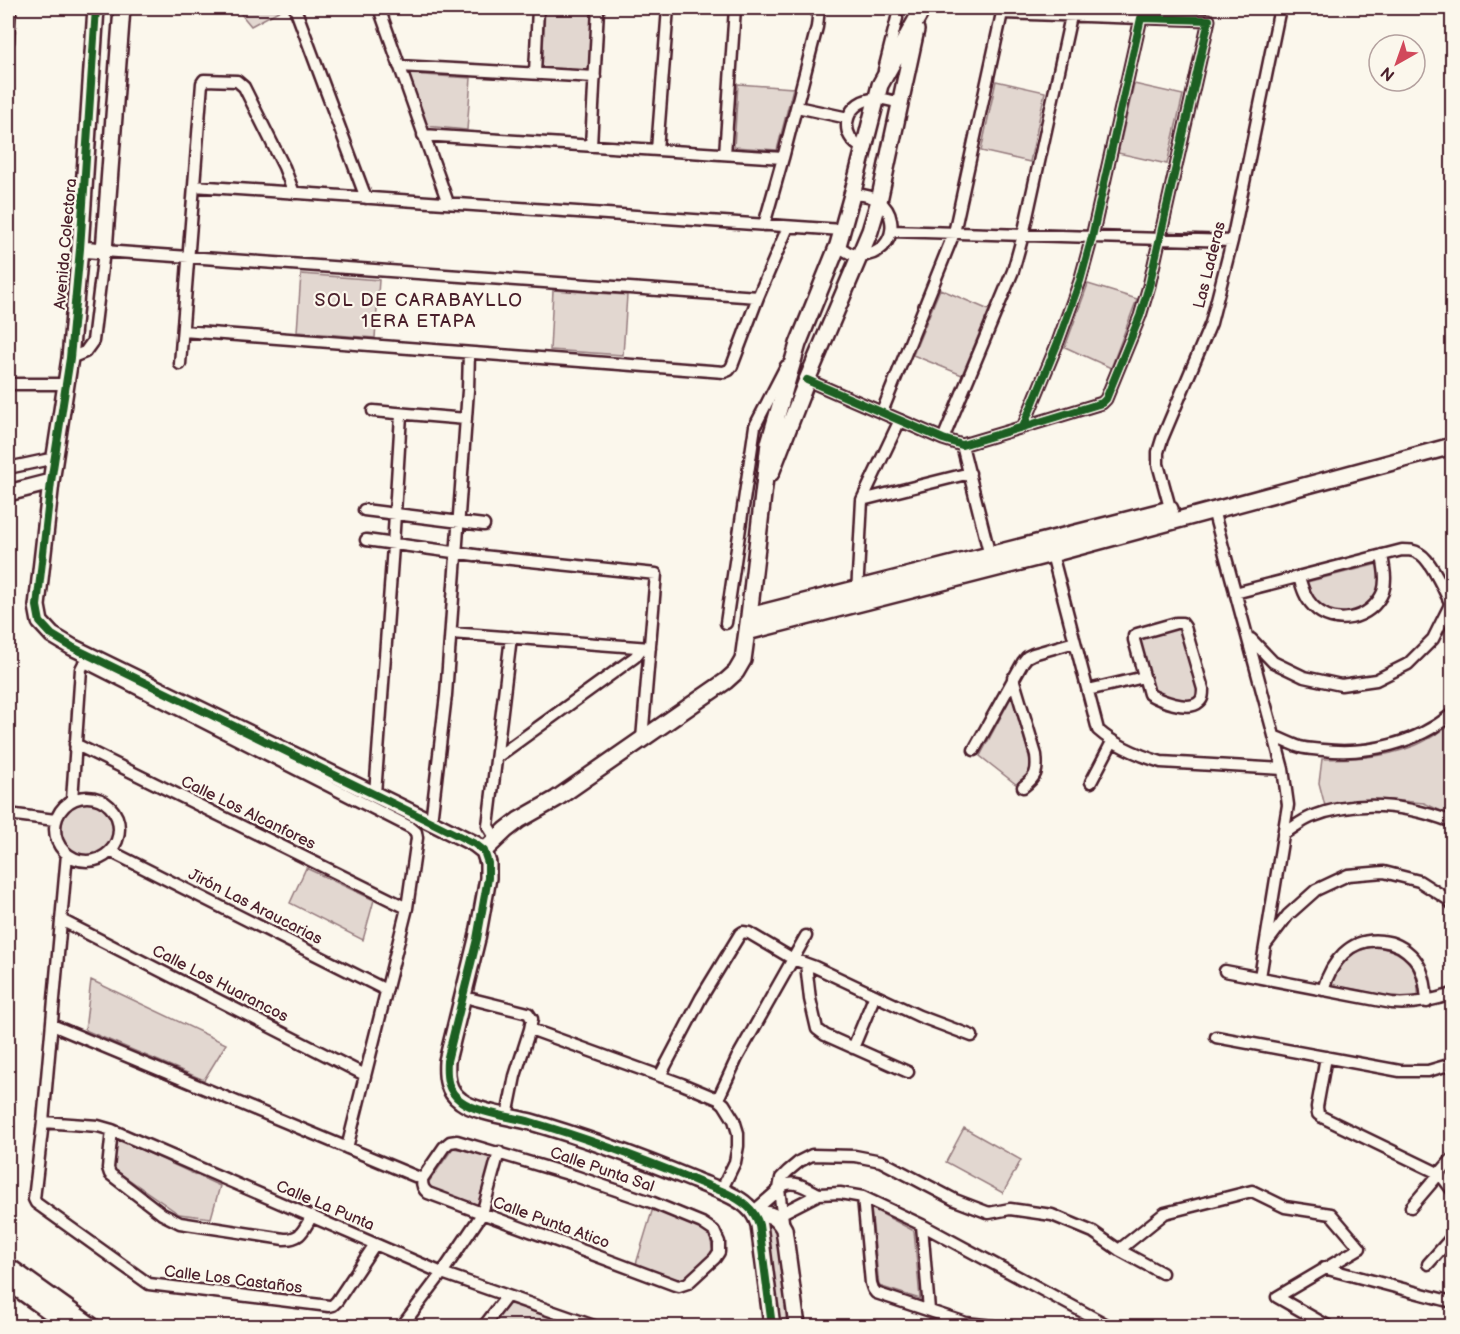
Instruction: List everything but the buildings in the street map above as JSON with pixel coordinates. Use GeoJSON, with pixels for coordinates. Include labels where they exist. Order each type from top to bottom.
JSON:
{"type":"FeatureCollection","features":[{"type":"Feature","properties":{"kind":"street"},"geometry":{"type":"LineString","coordinates":[[8,42],[10,8]]}},
{"type":"Feature","properties":{"kind":"street","name":"Avenida Colectora"},"geometry":{"type":"LineString","coordinates":[[96,8],[80,249],[67,384],[51,482],[37,606],[40,622],[52,635],[72,646],[375,794],[475,844],[484,851]]}},
{"type":"Feature","properties":{"kind":"street"},"geometry":{"type":"LineString","coordinates":[[70,358],[85,352],[93,341],[105,251],[122,8]]}},
{"type":"Feature","properties":{"kind":"street"},"geometry":{"type":"LineString","coordinates":[[296,8],[366,198]]}},
{"type":"Feature","properties":{"kind":"street"},"geometry":{"type":"LineString","coordinates":[[379,8],[448,203]]}},
{"type":"Feature","properties":{"kind":"street"},"geometry":{"type":"LineString","coordinates":[[535,73],[538,8]]}},
{"type":"Feature","properties":{"kind":"street"},"geometry":{"type":"LineString","coordinates":[[591,146],[598,8]]}},
{"type":"Feature","properties":{"kind":"street"},"geometry":{"type":"LineString","coordinates":[[657,150],[668,8]]}},
{"type":"Feature","properties":{"kind":"street"},"geometry":{"type":"LineString","coordinates":[[725,154],[735,8]]}},
{"type":"Feature","properties":{"kind":"street"},"geometry":{"type":"LineString","coordinates":[[764,225],[817,27],[819,8]]}},
{"type":"Feature","properties":{"kind":"street","name":"Las Laderas"},"geometry":{"type":"LineString","coordinates":[[1172,515],[1158,464],[1158,452],[1211,323],[1232,241],[1280,8]]}},
{"type":"Feature","properties":{"kind":"street"},"geometry":{"type":"LineString","coordinates":[[864,149],[849,135],[848,118],[857,105],[878,92],[920,11]]}},
{"type":"Feature","properties":{"kind":"street"},"geometry":{"type":"LineString","coordinates":[[764,490],[807,380],[870,231],[879,201],[920,11]]}},
{"type":"Feature","properties":{"kind":"street"},"geometry":{"type":"LineString","coordinates":[[807,380],[943,439],[962,445],[1102,403],[1106,399],[1140,316],[1149,286],[1209,20],[1002,13],[954,233],[882,412]]}},
{"type":"Feature","properties":{"kind":"street"},"geometry":{"type":"LineString","coordinates":[[943,439],[1013,271],[1071,16]]}},
{"type":"Feature","properties":{"kind":"street"},"geometry":{"type":"LineString","coordinates":[[726,623],[755,426],[798,344],[838,245],[897,18]]}},
{"type":"Feature","properties":{"kind":"street"},"geometry":{"type":"LineString","coordinates":[[1023,427],[1080,281],[1141,18]]}},
{"type":"Feature","properties":{"kind":"street"},"geometry":{"type":"LineString","coordinates":[[399,66],[595,77]]}},
{"type":"Feature","properties":{"kind":"street"},"geometry":{"type":"LineString","coordinates":[[180,364],[204,80],[237,81],[244,87],[284,167],[294,193]]}},
{"type":"Feature","properties":{"kind":"street"},"geometry":{"type":"LineString","coordinates":[[878,92],[900,103]]}},
{"type":"Feature","properties":{"kind":"street"},"geometry":{"type":"LineString","coordinates":[[796,106],[848,118]]}},
{"type":"Feature","properties":{"kind":"street"},"geometry":{"type":"LineString","coordinates":[[423,135],[783,158]]}},
{"type":"Feature","properties":{"kind":"street"},"geometry":{"type":"LineString","coordinates":[[194,186],[842,230]]}},
{"type":"Feature","properties":{"kind":"street"},"geometry":{"type":"LineString","coordinates":[[838,245],[852,254],[871,254],[887,241],[891,231],[888,211],[879,201],[873,196],[852,195]]}},
{"type":"Feature","properties":{"kind":"street"},"geometry":{"type":"LineString","coordinates":[[183,331],[724,372],[732,366],[788,227]]}},
{"type":"Feature","properties":{"kind":"street"},"geometry":{"type":"LineString","coordinates":[[891,231],[1232,241]]}},
{"type":"Feature","properties":{"kind":"street"},"geometry":{"type":"LineString","coordinates":[[80,249],[758,297]]}},
{"type":"Feature","properties":{"kind":"street"},"geometry":{"type":"LineString","coordinates":[[772,1326],[761,1231],[753,1212],[741,1201],[648,1161],[585,1138],[470,1107],[460,1101],[446,1078],[447,1061],[477,939],[488,878],[488,863],[484,851],[519,820],[556,799],[726,681],[736,672],[743,660],[769,443],[798,344]]}},
{"type":"Feature","properties":{"kind":"street"},"geometry":{"type":"LineString","coordinates":[[431,822],[446,695],[469,353]]}},
{"type":"Feature","properties":{"kind":"street"},"geometry":{"type":"LineString","coordinates":[[8,384],[67,384]]}},
{"type":"Feature","properties":{"kind":"street"},"geometry":{"type":"LineString","coordinates":[[373,411],[466,420]]}},
{"type":"Feature","properties":{"kind":"street"},"geometry":{"type":"LineString","coordinates":[[375,794],[401,415]]}},
{"type":"Feature","properties":{"kind":"street"},"geometry":{"type":"LineString","coordinates":[[856,596],[862,501],[900,420]]}},
{"type":"Feature","properties":{"kind":"street"},"geometry":{"type":"LineString","coordinates":[[962,445],[992,562]]}},
{"type":"Feature","properties":{"kind":"street"},"geometry":{"type":"LineString","coordinates":[[749,616],[856,596],[1172,515],[1213,510],[1451,449]]}},
{"type":"Feature","properties":{"kind":"street"},"geometry":{"type":"LineString","coordinates":[[8,468],[55,458]]}},
{"type":"Feature","properties":{"kind":"street"},"geometry":{"type":"LineString","coordinates":[[862,501],[970,473]]}},
{"type":"Feature","properties":{"kind":"street"},"geometry":{"type":"LineString","coordinates":[[8,493],[51,482]]}},
{"type":"Feature","properties":{"kind":"street"},"geometry":{"type":"LineString","coordinates":[[364,510],[484,525]]}},
{"type":"Feature","properties":{"kind":"street"},"geometry":{"type":"LineString","coordinates":[[1213,510],[1283,769],[1288,805],[1260,977]]}},
{"type":"Feature","properties":{"kind":"street"},"geometry":{"type":"LineString","coordinates":[[992,562],[1052,554],[1172,515]]}},
{"type":"Feature","properties":{"kind":"street"},"geometry":{"type":"LineString","coordinates":[[366,540],[456,553],[656,574],[646,648],[642,739]]}},
{"type":"Feature","properties":{"kind":"street"},"geometry":{"type":"LineString","coordinates":[[1235,593],[1402,550],[1413,550],[1422,555],[1430,564],[1451,604],[1433,639],[1408,664],[1376,680],[1341,685],[1304,677],[1273,662],[1247,634]]}},
{"type":"Feature","properties":{"kind":"street"},"geometry":{"type":"LineString","coordinates":[[1052,554],[1098,729],[1112,742],[1161,762],[1283,769]]}},
{"type":"Feature","properties":{"kind":"street"},"geometry":{"type":"LineString","coordinates":[[1299,577],[1305,596],[1313,607],[1324,615],[1338,619],[1352,618],[1365,613],[1376,604],[1383,591],[1386,577],[1382,555]]}},
{"type":"Feature","properties":{"kind":"street"},"geometry":{"type":"LineString","coordinates":[[747,632],[856,596]]}},
{"type":"Feature","properties":{"kind":"street"},"geometry":{"type":"LineString","coordinates":[[1182,623],[1203,689],[1200,702],[1194,705],[1174,704],[1160,700],[1149,694],[1144,677],[1134,636],[1182,623]]}},
{"type":"Feature","properties":{"kind":"street"},"geometry":{"type":"LineString","coordinates":[[451,633],[646,648]]}},
{"type":"Feature","properties":{"kind":"street"},"geometry":{"type":"LineString","coordinates":[[496,839],[488,826],[511,638]]}},
{"type":"Feature","properties":{"kind":"street"},"geometry":{"type":"LineString","coordinates":[[974,750],[1027,657],[1075,642]]}},
{"type":"Feature","properties":{"kind":"street"},"geometry":{"type":"LineString","coordinates":[[496,757],[646,648]]}},
{"type":"Feature","properties":{"kind":"street"},"geometry":{"type":"LineString","coordinates":[[72,800],[81,669],[87,663],[416,832],[407,908],[347,1148]]}},
{"type":"Feature","properties":{"kind":"street"},"geometry":{"type":"LineString","coordinates":[[1088,690],[1144,677]]}},
{"type":"Feature","properties":{"kind":"street"},"geometry":{"type":"LineString","coordinates":[[1013,678],[1036,755],[1037,768],[1033,779],[1023,787]]}},
{"type":"Feature","properties":{"kind":"street"},"geometry":{"type":"LineString","coordinates":[[1274,736],[1301,748],[1362,751],[1392,745],[1420,734],[1452,714]]}},
{"type":"Feature","properties":{"kind":"street"},"geometry":{"type":"LineString","coordinates":[[1091,782],[1112,742]]}},
{"type":"Feature","properties":{"kind":"street","name":"Calle Los Alcanfores"},"geometry":{"type":"LineString","coordinates":[[75,744],[407,908]]}},
{"type":"Feature","properties":{"kind":"street"},"geometry":{"type":"LineString","coordinates":[[78,797],[93,797],[106,803],[116,814],[119,828],[117,842],[102,857],[81,861],[67,855],[58,844],[54,830],[55,820],[61,809],[72,800],[78,797]]}},
{"type":"Feature","properties":{"kind":"street"},"geometry":{"type":"LineString","coordinates":[[1283,834],[1309,818],[1337,809],[1368,805],[1398,807],[1429,813],[1452,822]]}},
{"type":"Feature","properties":{"kind":"street"},"geometry":{"type":"LineString","coordinates":[[8,814],[55,820]]}},
{"type":"Feature","properties":{"kind":"street","name":"Jirón Las Araucarias"},"geometry":{"type":"LineString","coordinates":[[110,851],[386,990]]}},
{"type":"Feature","properties":{"kind":"street","name":"Calle Los Castaños"},"geometry":{"type":"LineString","coordinates":[[67,855],[34,1199],[36,1203],[149,1284],[329,1306],[337,1301],[375,1244]]}},
{"type":"Feature","properties":{"kind":"street"},"geometry":{"type":"LineString","coordinates":[[1265,945],[1288,915],[1316,890],[1348,875],[1384,872],[1419,881],[1452,904]]}},
{"type":"Feature","properties":{"kind":"street","name":"Calle Los Huarancos"},"geometry":{"type":"LineString","coordinates":[[61,920],[365,1075]]}},
{"type":"Feature","properties":{"kind":"street"},"geometry":{"type":"LineString","coordinates":[[660,1076],[701,998],[743,932],[749,933],[793,959],[918,1016],[972,1036]]}},
{"type":"Feature","properties":{"kind":"street"},"geometry":{"type":"LineString","coordinates":[[718,1099],[737,1058],[806,936]]}},
{"type":"Feature","properties":{"kind":"street"},"geometry":{"type":"LineString","coordinates":[[1323,990],[1327,976],[1344,952],[1358,943],[1373,940],[1389,942],[1403,948],[1414,959],[1422,973],[1427,1002]]}},
{"type":"Feature","properties":{"kind":"street"},"geometry":{"type":"LineString","coordinates":[[806,964],[810,999],[817,1029],[825,1035],[908,1072]]}},
{"type":"Feature","properties":{"kind":"street"},"geometry":{"type":"LineString","coordinates":[[1225,971],[1404,1005],[1427,1002],[1452,994]]}},
{"type":"Feature","properties":{"kind":"street"},"geometry":{"type":"LineString","coordinates":[[853,1048],[875,995]]}},
{"type":"Feature","properties":{"kind":"street"},"geometry":{"type":"LineString","coordinates":[[472,999],[528,1012],[532,1019],[515,1076],[507,1116]]}},
{"type":"Feature","properties":{"kind":"street"},"geometry":{"type":"LineString","coordinates":[[52,1025],[422,1179]]}},
{"type":"Feature","properties":{"kind":"street"},"geometry":{"type":"LineString","coordinates":[[530,1029],[660,1076],[718,1099],[724,1104],[734,1120],[738,1132],[738,1146],[735,1162],[721,1191]]}},
{"type":"Feature","properties":{"kind":"street"},"geometry":{"type":"LineString","coordinates":[[1216,1037],[1400,1071],[1428,1071],[1452,1064]]}},
{"type":"Feature","properties":{"kind":"street"},"geometry":{"type":"LineString","coordinates":[[1326,1057],[1317,1107],[1318,1113],[1440,1174],[1452,1190]]}},
{"type":"Feature","properties":{"kind":"street","name":"Calle La Punta"},"geometry":{"type":"LineString","coordinates":[[43,1122],[98,1126],[112,1130],[442,1273],[594,1326]]}},
{"type":"Feature","properties":{"kind":"street"},"geometry":{"type":"LineString","coordinates":[[112,1130],[108,1168],[110,1174],[162,1214],[180,1223],[293,1239],[300,1235],[312,1216]]}},
{"type":"Feature","properties":{"kind":"street","name":"Calle Punta Sal"},"geometry":{"type":"LineString","coordinates":[[422,1179],[444,1147],[450,1142],[458,1141],[574,1176],[651,1202],[702,1223],[714,1231],[719,1242],[719,1252],[688,1283],[679,1286]]}},
{"type":"Feature","properties":{"kind":"street"},"geometry":{"type":"LineString","coordinates":[[402,1326],[482,1214],[499,1152]]}},
{"type":"Feature","properties":{"kind":"street"},"geometry":{"type":"LineString","coordinates":[[797,1326],[779,1189],[781,1178],[800,1161],[812,1155],[855,1156],[881,1161],[955,1200],[988,1213],[1010,1209],[1052,1215],[1094,1232],[1119,1250],[1162,1274]]}},
{"type":"Feature","properties":{"kind":"street"},"geometry":{"type":"LineString","coordinates":[[1411,1207],[1452,1159]]}},
{"type":"Feature","properties":{"kind":"street","name":"Calle Punta Atico"},"geometry":{"type":"LineString","coordinates":[[422,1179],[422,1185],[428,1193],[679,1286]]}},
{"type":"Feature","properties":{"kind":"street"},"geometry":{"type":"LineString","coordinates":[[753,1212],[790,1182],[819,1194]]}},
{"type":"Feature","properties":{"kind":"street"},"geometry":{"type":"LineString","coordinates":[[1119,1250],[1164,1213],[1252,1191],[1284,1207],[1331,1214],[1360,1248],[1278,1297],[1328,1326]]}},
{"type":"Feature","properties":{"kind":"street"},"geometry":{"type":"LineString","coordinates":[[782,1213],[819,1194],[840,1193],[863,1197],[922,1225],[1109,1326]]}},
{"type":"Feature","properties":{"kind":"street"},"geometry":{"type":"LineString","coordinates":[[863,1197],[873,1289],[876,1293],[966,1323],[993,1326]]}},
{"type":"Feature","properties":{"kind":"street"},"geometry":{"type":"LineString","coordinates":[[753,1212],[773,1215],[784,1229]]}},
{"type":"Feature","properties":{"kind":"street"},"geometry":{"type":"LineString","coordinates":[[922,1225],[928,1310]]}},
{"type":"Feature","properties":{"kind":"street"},"geometry":{"type":"LineString","coordinates":[[1428,1264],[1452,1237]]}},
{"type":"Feature","properties":{"kind":"street"},"geometry":{"type":"LineString","coordinates":[[8,1266],[92,1326]]}},
{"type":"Feature","properties":{"kind":"street"},"geometry":{"type":"LineString","coordinates":[[1324,1268],[1452,1302]]}},
{"type":"Feature","properties":{"kind":"street"},"geometry":{"type":"LineString","coordinates":[[8,1282],[70,1326]]}},
{"type":"Feature","properties":{"kind":"street"},"geometry":{"type":"LineString","coordinates":[[484,1326],[507,1296]]}},
{"type":"Feature","properties":{"kind":"shaded area"},"geometry":{"type":"Polygon","coordinates":[[[236,8],[284,8],[251,26],[236,8]]]}},
{"type":"Feature","properties":{"kind":"shaded area"},"geometry":{"type":"Polygon","coordinates":[[[545,8],[592,8],[589,72],[542,69],[545,8]]]}},
{"type":"Feature","properties":{"kind":"shaded area"},"geometry":{"type":"Polygon","coordinates":[[[408,74],[471,78],[467,130],[426,126],[408,74]]]}},
{"type":"Feature","properties":{"kind":"shaded area"},"geometry":{"type":"Polygon","coordinates":[[[996,81],[1045,92],[1030,162],[981,151],[996,81]]]}},
{"type":"Feature","properties":{"kind":"shaded area"},"geometry":{"type":"Polygon","coordinates":[[[738,84],[793,88],[777,150],[734,147],[738,84]]]}},
{"type":"Feature","properties":{"kind":"shaded area"},"geometry":{"type":"Polygon","coordinates":[[[1134,84],[1183,95],[1167,164],[1118,153],[1134,84]]]}},
{"type":"Feature","properties":{"kind":"shaded area"},"geometry":{"type":"Polygon","coordinates":[[[301,274],[379,280],[375,338],[297,332],[301,274]]]}},
{"type":"Feature","properties":{"kind":"shaded area"},"geometry":{"type":"Polygon","coordinates":[[[1088,284],[1137,299],[1111,368],[1065,347],[1088,284]]]}},
{"type":"Feature","properties":{"kind":"shaded area"},"geometry":{"type":"Polygon","coordinates":[[[940,289],[989,310],[962,375],[913,355],[940,289]]]}},
{"type":"Feature","properties":{"kind":"shaded area"},"geometry":{"type":"Polygon","coordinates":[[[553,290],[627,295],[623,355],[550,350],[553,290]]]}},
{"type":"Feature","properties":{"kind":"shaded area"},"geometry":{"type":"Polygon","coordinates":[[[1378,564],[1380,581],[1375,596],[1369,603],[1352,612],[1334,612],[1325,608],[1310,593],[1307,582],[1378,564]]]}},
{"type":"Feature","properties":{"kind":"shaded area"},"geometry":{"type":"Polygon","coordinates":[[[1181,626],[1199,694],[1192,702],[1166,698],[1152,690],[1138,638],[1181,626]]]}},
{"type":"Feature","properties":{"kind":"shaded area"},"geometry":{"type":"Polygon","coordinates":[[[1012,696],[1030,760],[1028,774],[1017,785],[980,756],[1012,696]]]}},
{"type":"Feature","properties":{"kind":"shaded area"},"geometry":{"type":"Polygon","coordinates":[[[1448,727],[1452,741],[1452,816],[1424,803],[1391,800],[1355,801],[1325,806],[1319,783],[1322,759],[1389,754],[1421,743],[1448,727]]]}},
{"type":"Feature","properties":{"kind":"shaded area"},"geometry":{"type":"Polygon","coordinates":[[[87,800],[98,802],[107,808],[113,817],[115,828],[113,839],[107,848],[98,854],[87,856],[76,854],[67,848],[61,839],[59,828],[61,817],[67,808],[76,802],[87,800]]]}},
{"type":"Feature","properties":{"kind":"shaded area"},"geometry":{"type":"Polygon","coordinates":[[[306,868],[374,900],[363,940],[290,903],[306,868]]]}},
{"type":"Feature","properties":{"kind":"shaded area"},"geometry":{"type":"Polygon","coordinates":[[[1371,947],[1391,951],[1406,960],[1416,975],[1418,996],[1399,998],[1332,985],[1341,964],[1356,952],[1371,947]]]}},
{"type":"Feature","properties":{"kind":"shaded area"},"geometry":{"type":"Polygon","coordinates":[[[91,980],[226,1044],[204,1080],[85,1030],[91,980]]]}},
{"type":"Feature","properties":{"kind":"shaded area"},"geometry":{"type":"Polygon","coordinates":[[[964,1128],[1021,1160],[1003,1193],[946,1162],[964,1128]]]}},
{"type":"Feature","properties":{"kind":"shaded area"},"geometry":{"type":"Polygon","coordinates":[[[116,1138],[220,1186],[211,1218],[179,1214],[114,1169],[116,1138]]]}},
{"type":"Feature","properties":{"kind":"shaded area"},"geometry":{"type":"Polygon","coordinates":[[[453,1148],[495,1156],[478,1206],[431,1189],[428,1183],[453,1148]]]}},
{"type":"Feature","properties":{"kind":"shaded area"},"geometry":{"type":"Polygon","coordinates":[[[653,1208],[703,1229],[710,1236],[713,1252],[681,1282],[636,1264],[653,1208]]]}},
{"type":"Feature","properties":{"kind":"shaded area"},"geometry":{"type":"Polygon","coordinates":[[[871,1208],[914,1231],[920,1299],[879,1286],[871,1208]]]}},
{"type":"Feature","properties":{"kind":"shaded area"},"geometry":{"type":"Polygon","coordinates":[[[769,1223],[776,1225],[788,1313],[783,1320],[777,1318],[766,1226],[769,1223]]]}},
{"type":"Feature","properties":{"kind":"shaded area"},"geometry":{"type":"Polygon","coordinates":[[[499,1299],[552,1316],[547,1326],[478,1326],[499,1299]]]}},
{"type":"Feature","properties":{"kind":"cycle path"},"geometry":{"type":"LineString","coordinates":[[96,8],[80,249],[70,358],[51,482],[37,606],[40,622],[52,635],[72,647],[431,822],[475,844],[484,851],[488,863],[488,878],[477,939],[447,1061],[447,1078],[453,1093],[467,1105],[593,1142],[729,1194],[742,1202],[753,1212],[759,1225],[772,1326]]}},
{"type":"Feature","properties":{"kind":"cycle path"},"geometry":{"type":"LineString","coordinates":[[807,380],[943,439],[962,445],[1023,427],[1080,281],[1141,18],[1209,20],[1149,286],[1140,316],[1106,399],[1102,403],[1023,427]]}},
{"type":"Feature","properties":{"kind":"district","name":"SOL DE CARABAYLLO 1ERA ETAPA"},"geometry":{"type":"Point","coordinates":[419,310]}}]}
